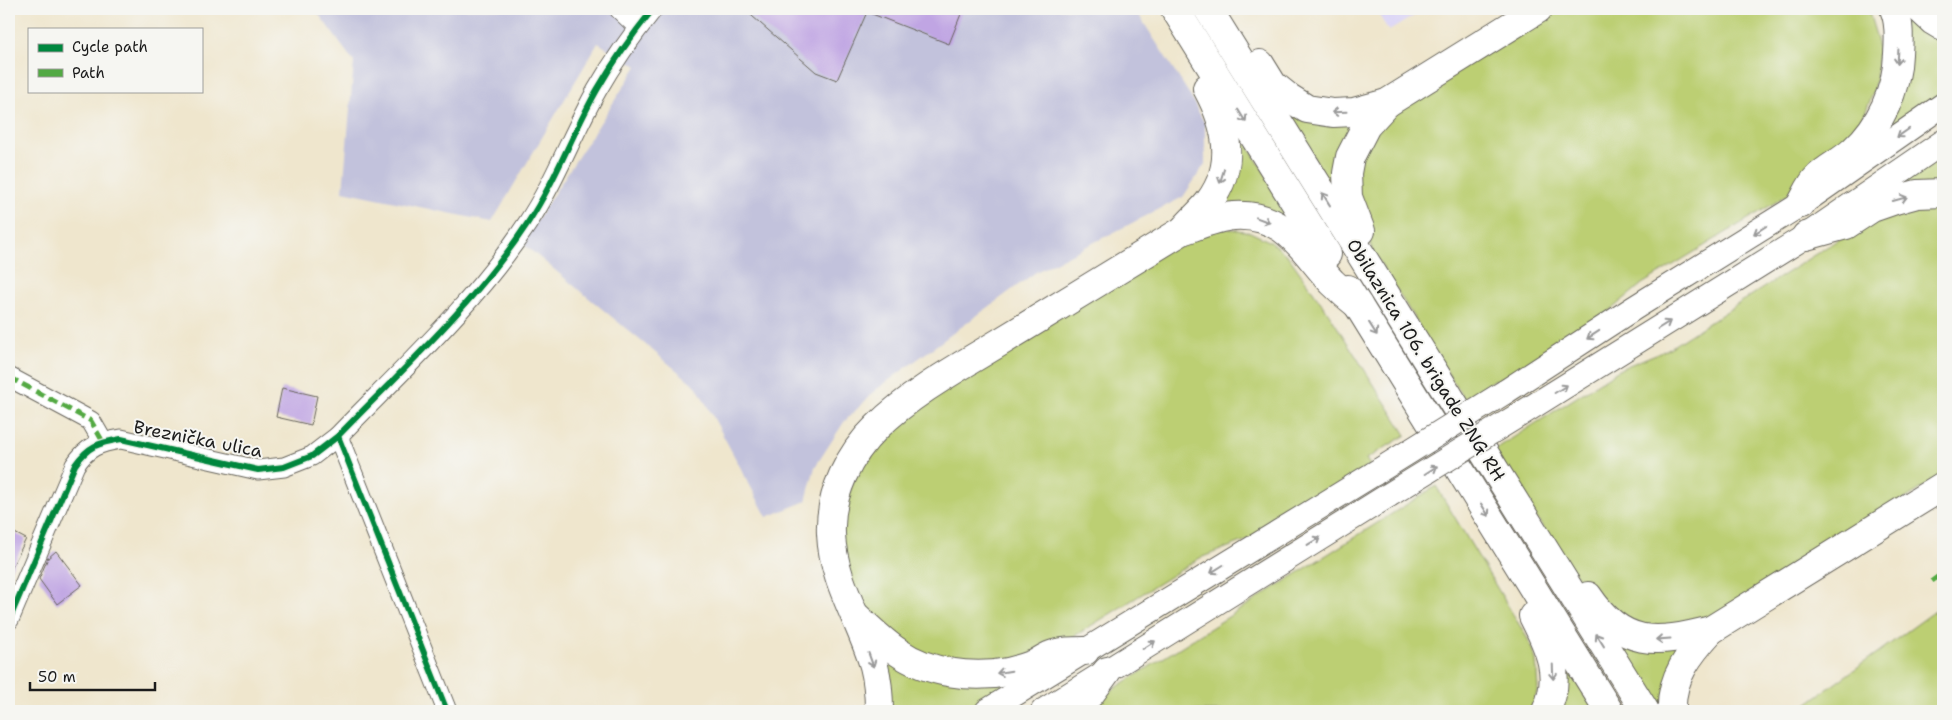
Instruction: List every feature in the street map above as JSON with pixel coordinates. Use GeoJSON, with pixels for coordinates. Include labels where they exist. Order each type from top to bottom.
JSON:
{"type":"FeatureCollection","features":[{"type":"Feature","properties":{"kind":"highway"},"geometry":{"type":"LineString","coordinates":[[1380,285],[1370,253],[1348,197],[1347,173],[1350,157],[1357,141],[1366,126],[1387,103],[1538,9]]}},
{"type":"Feature","properties":{"kind":"highway"},"geometry":{"type":"LineString","coordinates":[[1801,204],[1816,179],[1854,151],[1874,128],[1886,103],[1898,70],[1899,39],[1894,9]]}},
{"type":"Feature","properties":{"kind":"highway"},"geometry":{"type":"LineString","coordinates":[[1920,9],[1943,27]]}},
{"type":"Feature","properties":{"kind":"highway"},"geometry":{"type":"LineString","coordinates":[[1211,13],[1235,33],[1252,52],[1273,85],[1307,109],[1333,113],[1354,112],[1387,103]]}},
{"type":"Feature","properties":{"kind":"highway","name":"Obilaznica 106. brigade ZNG RH"},"geometry":{"type":"LineString","coordinates":[[1211,13],[1645,711]]}},
{"type":"Feature","properties":{"kind":"highway"},"geometry":{"type":"LineString","coordinates":[[879,711],[879,691],[874,666],[838,578],[833,557],[830,533],[832,510],[838,486],[862,444],[895,411],[956,370],[1182,231],[1210,202],[1221,181],[1226,164],[1226,138],[1223,122],[1196,63],[1182,19]]}},
{"type":"Feature","properties":{"kind":"highway","name":"Obilaznica 106. brigade ZNG RH"},"geometry":{"type":"LineString","coordinates":[[1182,19],[1610,711]]}},
{"type":"Feature","properties":{"kind":"highway"},"geometry":{"type":"LineString","coordinates":[[1806,236],[1846,225],[1872,208],[1895,200],[1917,194],[1943,193]]}},
{"type":"Feature","properties":{"kind":"highway"},"geometry":{"type":"LineString","coordinates":[[1182,231],[1234,216],[1256,217],[1278,225],[1296,238],[1332,282],[1358,305]]}},
{"type":"Feature","properties":{"kind":"highway"},"geometry":{"type":"LineString","coordinates":[[1672,711],[1674,687],[1681,670],[1690,653],[1711,630],[1943,486]]}},
{"type":"Feature","properties":{"kind":"highway"},"geometry":{"type":"LineString","coordinates":[[1543,548],[1580,585],[1596,608],[1626,632],[1641,639],[1661,640],[1711,630]]}},
{"type":"Feature","properties":{"kind":"highway"},"geometry":{"type":"LineString","coordinates":[[1516,560],[1519,582],[1524,598],[1548,645],[1554,667],[1553,688],[1546,711]]}},
{"type":"Feature","properties":{"kind":"highway"},"geometry":{"type":"LineString","coordinates":[[854,614],[898,653],[918,663],[956,673],[985,674],[1007,672],[1034,664],[1051,655],[1084,651]]}},
{"type":"Feature","properties":{"kind":"highway"},"geometry":{"type":"LineString","coordinates":[[1071,711],[1091,693],[1108,671]]}},
{"type":"Feature","properties":{"kind":"main road"},"geometry":{"type":"LineString","coordinates":[[987,711],[1505,392],[1634,308],[1801,204],[1943,106]]}},
{"type":"Feature","properties":{"kind":"main road"},"geometry":{"type":"LineString","coordinates":[[1043,711],[1806,236],[1943,142]]}},
{"type":"Feature","properties":{"kind":"street"},"geometry":{"type":"LineString","coordinates":[[619,9],[638,27]]}},
{"type":"Feature","properties":{"kind":"street","name":"Breznička ulica"},"geometry":{"type":"LineString","coordinates":[[9,620],[75,466],[83,453],[103,442],[121,439],[258,470],[284,467],[312,456],[338,436],[464,305],[504,257],[541,202],[597,89],[638,27],[653,9]]}},
{"type":"Feature","properties":{"kind":"street"},"geometry":{"type":"LineString","coordinates":[[9,377],[91,421],[103,442]]}},
{"type":"Feature","properties":{"kind":"street"},"geometry":{"type":"LineString","coordinates":[[338,436],[447,711]]}},
{"type":"Feature","properties":{"kind":"shaded area"},"geometry":{"type":"Polygon","coordinates":[[[315,9],[1135,9],[1188,92],[1205,124],[1205,164],[1183,197],[1036,272],[877,389],[844,422],[815,467],[806,501],[767,517],[697,387],[522,243],[637,66],[598,43],[492,222],[343,191],[354,62],[315,9]]]}},
{"type":"Feature","properties":{"kind":"shaded area"},"geometry":{"type":"Polygon","coordinates":[[[1375,9],[1425,9],[1389,31],[1375,9]]]}},
{"type":"Feature","properties":{"kind":"green space"},"geometry":{"type":"Polygon","coordinates":[[[1556,9],[1868,9],[1877,39],[1878,65],[1873,93],[1862,121],[1843,145],[1794,191],[1642,284],[1590,327],[1500,385],[1495,379],[1464,399],[1374,253],[1354,200],[1358,148],[1381,118],[1556,9]]]}},
{"type":"Feature","properties":{"kind":"green space"},"geometry":{"type":"Polygon","coordinates":[[[1902,9],[1943,37],[1943,97],[1880,141],[1902,9]]]}},
{"type":"Feature","properties":{"kind":"green space"},"geometry":{"type":"Polygon","coordinates":[[[1281,99],[1358,115],[1335,196],[1281,99]]]}},
{"type":"Feature","properties":{"kind":"green space"},"geometry":{"type":"Polygon","coordinates":[[[1238,130],[1297,224],[1216,211],[1238,130]]]}},
{"type":"Feature","properties":{"kind":"green space"},"geometry":{"type":"Polygon","coordinates":[[[1943,151],[1943,184],[1888,190],[1943,151]]]}},
{"type":"Feature","properties":{"kind":"green space"},"geometry":{"type":"Polygon","coordinates":[[[1943,205],[1943,475],[1712,620],[1669,636],[1601,608],[1555,547],[1494,450],[1622,368],[1668,349],[1864,223],[1912,208],[1943,205]]]}},
{"type":"Feature","properties":{"kind":"green space"},"geometry":{"type":"Polygon","coordinates":[[[1225,228],[1250,232],[1271,242],[1288,256],[1329,314],[1406,435],[1366,459],[1370,465],[1247,540],[1200,558],[1060,645],[1036,657],[957,667],[887,638],[844,582],[836,536],[861,456],[910,410],[1182,240],[1225,228]]]}},
{"type":"Feature","properties":{"kind":"green space"},"geometry":{"type":"Polygon","coordinates":[[[1436,486],[1529,641],[1536,660],[1538,689],[1531,711],[1079,711],[1436,486]]]}},
{"type":"Feature","properties":{"kind":"green space"},"geometry":{"type":"Polygon","coordinates":[[[1938,609],[1943,615],[1943,711],[1797,711],[1938,609]]]}},
{"type":"Feature","properties":{"kind":"green space"},"geometry":{"type":"Polygon","coordinates":[[[1607,627],[1684,643],[1664,711],[1653,711],[1607,627]]]}},
{"type":"Feature","properties":{"kind":"green space"},"geometry":{"type":"Polygon","coordinates":[[[880,646],[1017,684],[972,711],[887,711],[880,646]]]}},
{"type":"Feature","properties":{"kind":"green space"},"geometry":{"type":"Polygon","coordinates":[[[1561,661],[1599,711],[1555,711],[1561,661]]]}},
{"type":"Feature","properties":{"kind":"building"},"geometry":{"type":"Polygon","coordinates":[[[744,9],[963,9],[949,44],[867,12],[837,80],[816,72],[744,9]]]}},
{"type":"Feature","properties":{"kind":"building"},"geometry":{"type":"Polygon","coordinates":[[[282,388],[317,396],[311,425],[276,417],[282,388]]]}},
{"type":"Feature","properties":{"kind":"building"},"geometry":{"type":"Polygon","coordinates":[[[9,530],[26,539],[9,573],[9,530]]]}},
{"type":"Feature","properties":{"kind":"building"},"geometry":{"type":"Polygon","coordinates":[[[56,551],[82,585],[57,604],[39,579],[48,558],[56,551]]]}},
{"type":"Feature","properties":{"kind":"marked path"},"geometry":{"type":"LineString","coordinates":[[9,377],[91,421],[103,442]]}},
{"type":"Feature","properties":{"kind":"marked path"},"geometry":{"type":"LineString","coordinates":[[1932,581],[1943,573]]}},
{"type":"Feature","properties":{"kind":"cycle path"},"geometry":{"type":"LineString","coordinates":[[338,436],[413,360],[485,281],[507,253],[546,192],[603,80],[653,9]]}},
{"type":"Feature","properties":{"kind":"cycle path"},"geometry":{"type":"LineString","coordinates":[[9,620],[75,465],[84,453],[94,446],[121,439],[258,470],[284,467],[312,456],[338,436],[447,711]]}}]}
